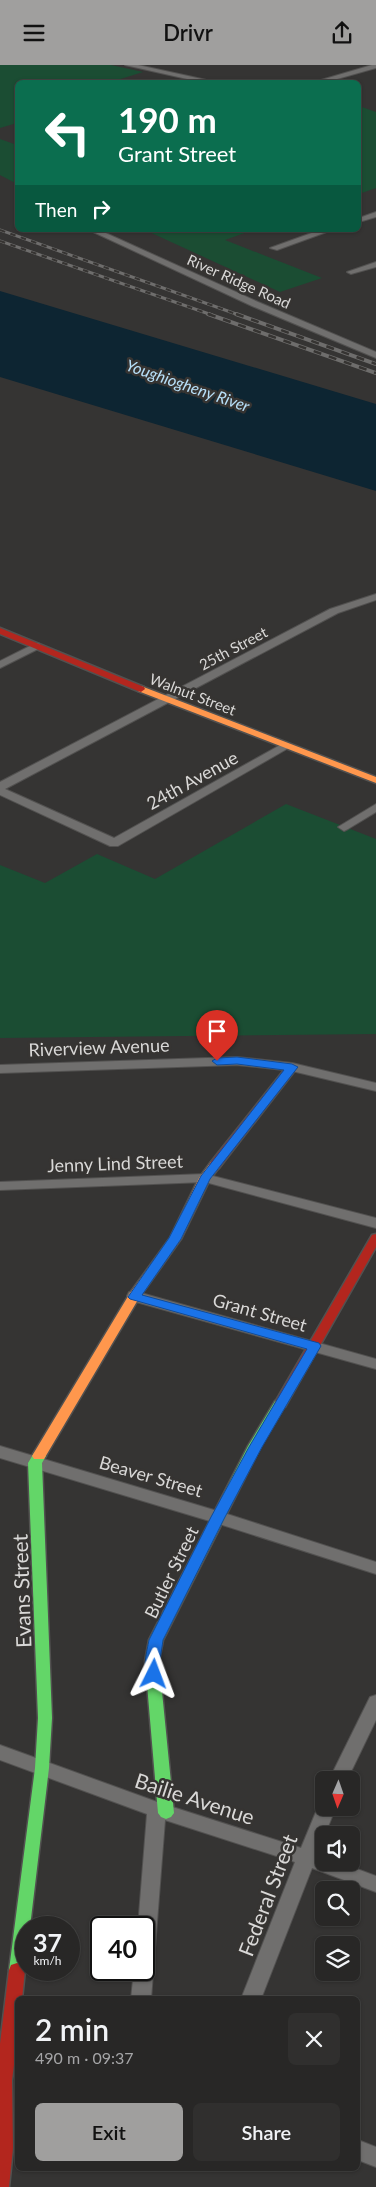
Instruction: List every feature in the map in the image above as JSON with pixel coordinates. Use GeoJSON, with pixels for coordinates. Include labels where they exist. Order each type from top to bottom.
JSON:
{"type":"FeatureCollection","features":[{"type":"Feature","properties":{"kind":"street"},"geometry":{"type":"LineString","coordinates":[[128,65],[199,80]]}},
{"type":"Feature","properties":{"kind":"street"},"geometry":{"type":"LineString","coordinates":[[348,65],[364,68]]}},
{"type":"Feature","properties":{"kind":"street"},"geometry":{"type":"LineString","coordinates":[[324,80],[376,66]]}},
{"type":"Feature","properties":{"kind":"street"},"geometry":{"type":"LineString","coordinates":[[181,80],[187,78]]}},
{"type":"Feature","properties":{"kind":"street"},"geometry":{"type":"LineString","coordinates":[[361,219],[376,214]]}},
{"type":"Feature","properties":{"kind":"street","name":"River Ridge Road"},"geometry":{"type":"LineString","coordinates":[[97,232],[255,304],[376,355]]}},
{"type":"Feature","properties":{"kind":"street"},"geometry":{"type":"LineString","coordinates":[[274,248],[322,232]]}},
{"type":"Feature","properties":{"kind":"street"},"geometry":{"type":"LineString","coordinates":[[351,272],[375,264]]}},
{"type":"Feature","properties":{"kind":"street","name":"25th Street"},"geometry":{"type":"LineString","coordinates":[[0,787],[334,611],[376,597]]}},
{"type":"Feature","properties":{"kind":"street","name":"Walnut Street"},"geometry":{"type":"LineString","coordinates":[[0,631],[167,700],[376,780]]}},
{"type":"Feature","properties":{"kind":"street"},"geometry":{"type":"LineString","coordinates":[[0,665],[36,646]]}},
{"type":"Feature","properties":{"kind":"street","name":"24th Avenue"},"geometry":{"type":"LineString","coordinates":[[0,791],[114,843],[286,746]]}},
{"type":"Feature","properties":{"kind":"street"},"geometry":{"type":"LineString","coordinates":[[344,827],[376,807]]}},
{"type":"Feature","properties":{"kind":"street","name":"Riverview Avenue"},"geometry":{"type":"LineString","coordinates":[[0,1069],[237,1061],[292,1067],[376,1087]]}},
{"type":"Feature","properties":{"kind":"street"},"geometry":{"type":"LineString","coordinates":[[35,1463],[134,1297],[175,1239],[205,1178],[292,1067]]}},
{"type":"Feature","properties":{"kind":"street","name":"Jenny Lind Street"},"geometry":{"type":"LineString","coordinates":[[0,1187],[205,1178],[376,1223]]}},
{"type":"Feature","properties":{"kind":"street","name":"Butler Street"},"geometry":{"type":"LineString","coordinates":[[161,1811],[152,1661],[156,1640],[255,1447],[315,1346],[350,1278],[376,1237]]}},
{"type":"Feature","properties":{"kind":"street","name":"Grant Street"},"geometry":{"type":"LineString","coordinates":[[134,1297],[376,1364]]}},
{"type":"Feature","properties":{"kind":"street","name":"Beaver Street"},"geometry":{"type":"LineString","coordinates":[[0,1452],[218,1517],[376,1568]]}},
{"type":"Feature","properties":{"kind":"street","name":"Evans Street"},"geometry":{"type":"LineString","coordinates":[[19,1996],[46,1718],[35,1463]]}},
{"type":"Feature","properties":{"kind":"street"},"geometry":{"type":"LineString","coordinates":[[342,1771],[376,1702]]}},
{"type":"Feature","properties":{"kind":"street","name":"Bailie Avenue"},"geometry":{"type":"LineString","coordinates":[[0,1752],[161,1811],[305,1857],[376,1884]]}},
{"type":"Feature","properties":{"kind":"street"},"geometry":{"type":"LineString","coordinates":[[150,1916],[161,1811]]}},
{"type":"Feature","properties":{"kind":"street","name":"Federal Street"},"geometry":{"type":"LineString","coordinates":[[252,1996],[322,1816]]}},
{"type":"Feature","properties":{"kind":"street"},"geometry":{"type":"LineString","coordinates":[[141,1996],[143,1981]]}},
{"type":"Feature","properties":{"kind":"street","name":"Evans Street"},"geometry":{"type":"LineString","coordinates":[[0,2187],[2,2148],[15,2040]]}},
{"type":"Feature","properties":{"kind":"street"},"geometry":{"type":"LineString","coordinates":[[360,2151],[376,2157]]}},
{"type":"Feature","properties":{"kind":"green space"},"geometry":{"type":"Polygon","coordinates":[[[0,65],[111,65],[143,72],[117,80],[15,80],[15,124],[0,128],[0,65]]]}},
{"type":"Feature","properties":{"kind":"green space"},"geometry":{"type":"Polygon","coordinates":[[[361,107],[376,112],[376,188],[361,193],[361,107]]]}},
{"type":"Feature","properties":{"kind":"green space"},"geometry":{"type":"Polygon","coordinates":[[[0,139],[15,144],[15,183],[0,175],[0,139]]]}},
{"type":"Feature","properties":{"kind":"green space"},"geometry":{"type":"Polygon","coordinates":[[[149,232],[247,232],[225,240],[322,278],[280,292],[149,232]]]}},
{"type":"Feature","properties":{"kind":"green space"},"geometry":{"type":"Polygon","coordinates":[[[286,804],[376,839],[376,1034],[0,1038],[0,865],[45,883],[97,854],[155,879],[286,804]]]}},
{"type":"Feature","properties":{"kind":"water","name":"Youghiogheny River"},"geometry":{"type":"Polygon","coordinates":[[[0,291],[376,404],[376,491],[0,377],[0,291]]]}},
{"type":"Feature","properties":{"kind":"railway"},"geometry":{"type":"LineString","coordinates":[[0,230],[239,315]]}},
{"type":"Feature","properties":{"kind":"railway"},"geometry":{"type":"LineString","coordinates":[[0,241],[212,315]]}},
{"type":"Feature","properties":{"kind":"railway"},"geometry":{"type":"LineString","coordinates":[[208,314],[376,373]]}},
{"type":"Feature","properties":{"kind":"railway"},"geometry":{"type":"LineString","coordinates":[[236,314],[376,364]]}},
{"type":"Feature","properties":{"kind":"traffic: fast"},"geometry":{"type":"LineString","coordinates":[[166,1813],[152,1661],[156,1640],[255,1446],[280,1404]]}},
{"type":"Feature","properties":{"kind":"traffic: fast"},"geometry":{"type":"LineString","coordinates":[[24,1916],[42,1768],[45,1718],[35,1463],[39,1456]]}},
{"type":"Feature","properties":{"kind":"traffic: slow"},"geometry":{"type":"LineString","coordinates":[[141,689],[376,780]]}},
{"type":"Feature","properties":{"kind":"traffic: slow"},"geometry":{"type":"LineString","coordinates":[[39,1456],[134,1296],[175,1239],[205,1178],[215,1165]]}},
{"type":"Feature","properties":{"kind":"traffic: jam"},"geometry":{"type":"LineString","coordinates":[[0,631],[141,689]]}},
{"type":"Feature","properties":{"kind":"traffic: jam"},"geometry":{"type":"LineString","coordinates":[[215,1165],[292,1067]]}},
{"type":"Feature","properties":{"kind":"traffic: jam"},"geometry":{"type":"LineString","coordinates":[[280,1404],[376,1238]]}},
{"type":"Feature","properties":{"kind":"traffic: jam"},"geometry":{"type":"LineString","coordinates":[[0,2187],[4,2148],[4,2080],[16,1981]]}},
{"type":"Feature","properties":{"kind":"route"},"geometry":{"type":"LineString","coordinates":[[154,1674],[152,1661],[156,1640],[255,1447],[315,1346],[134,1297],[175,1239],[205,1178],[292,1067],[237,1061],[217,1061]]}}]}
